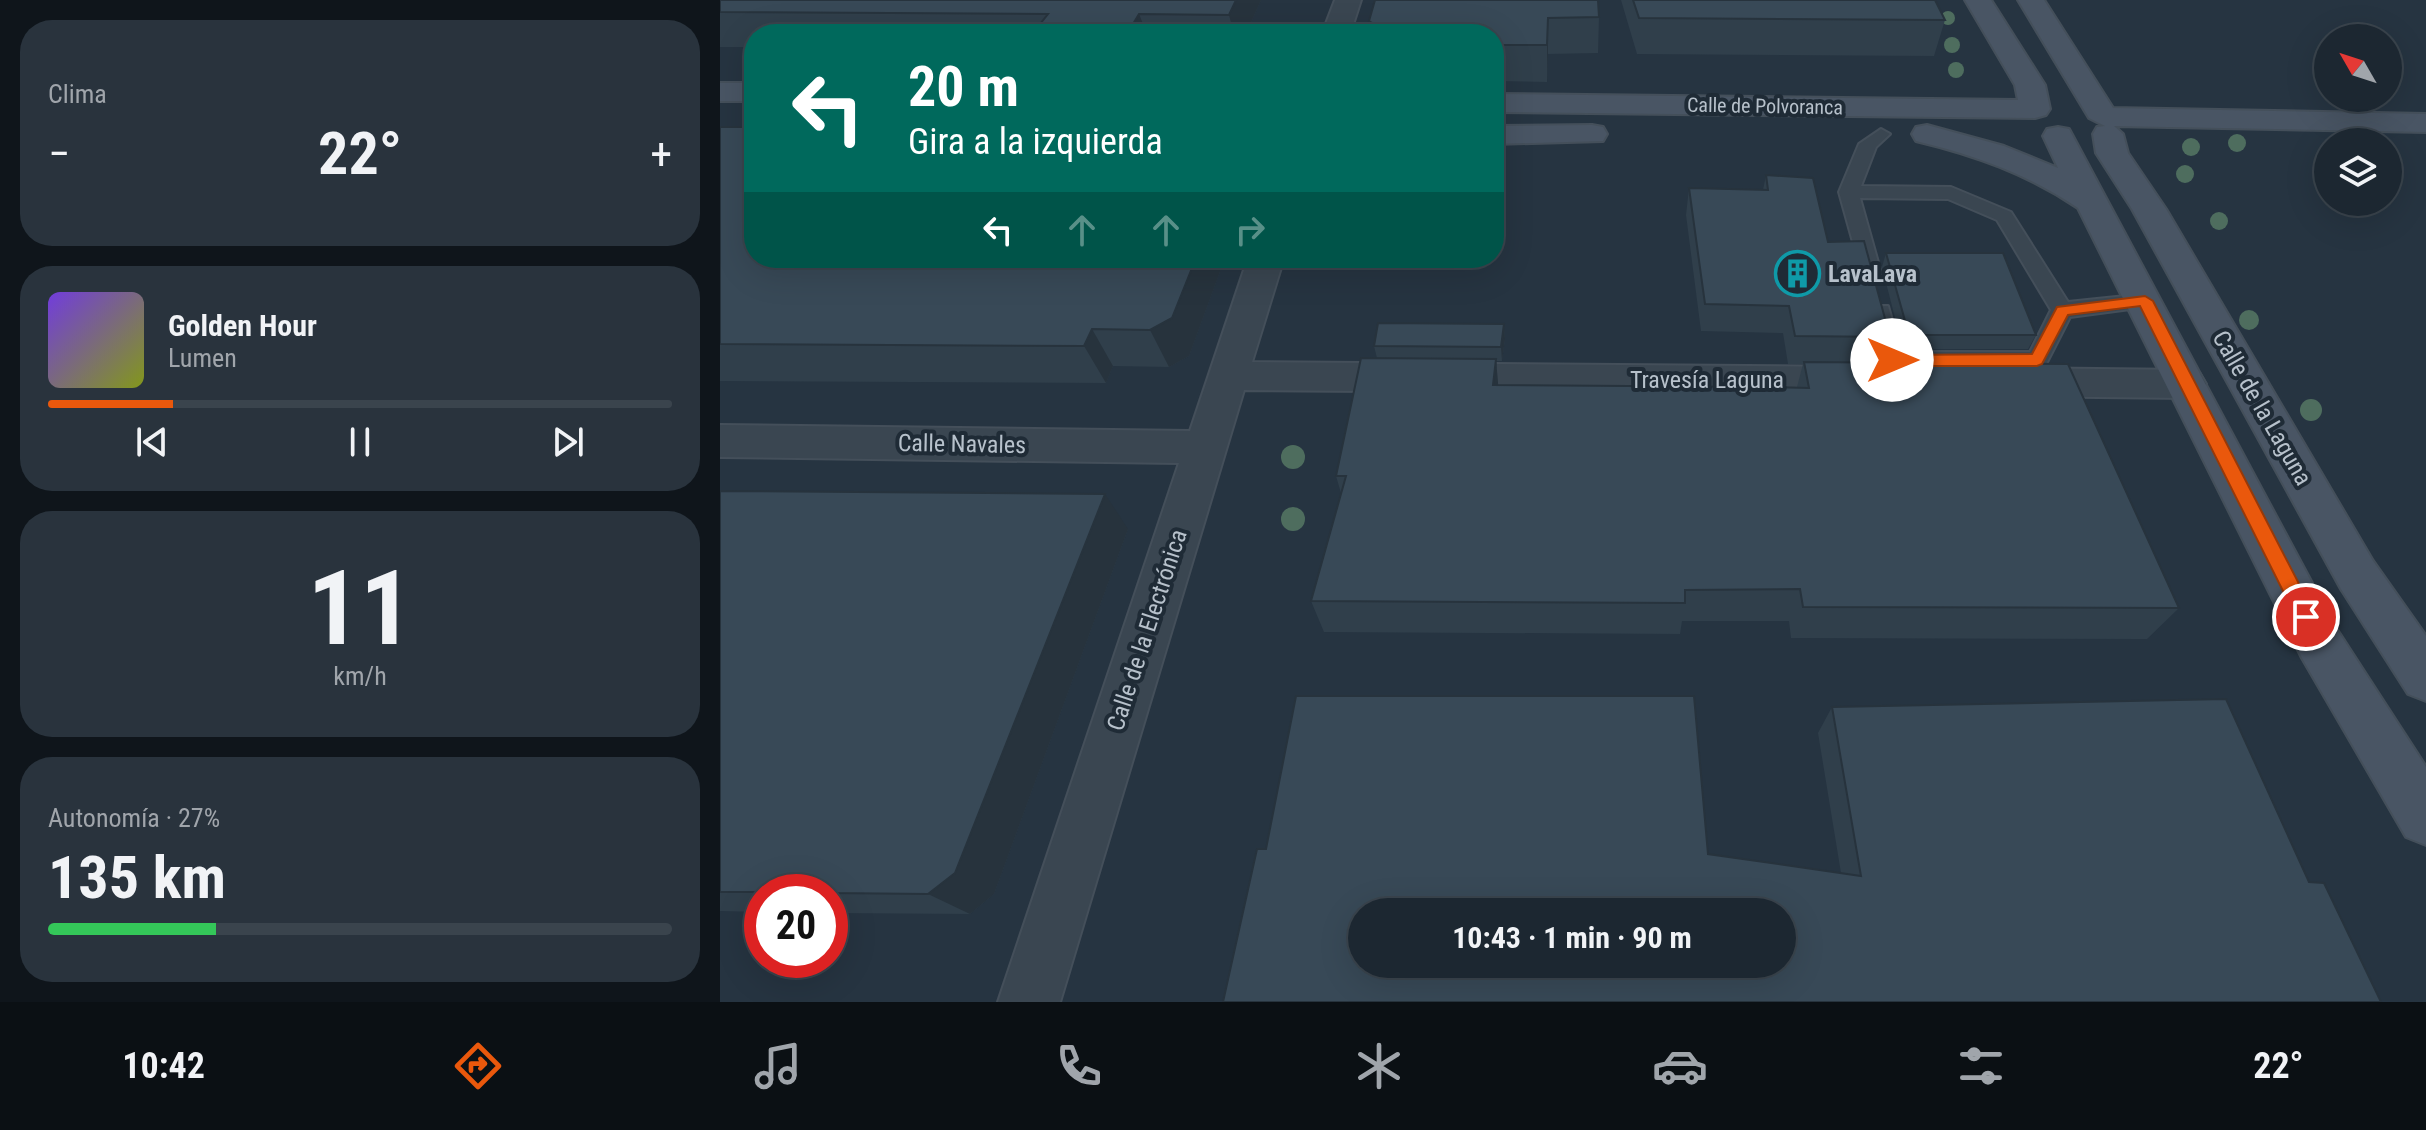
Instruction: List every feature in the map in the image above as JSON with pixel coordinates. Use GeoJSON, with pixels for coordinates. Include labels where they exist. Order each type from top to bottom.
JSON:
{"type":"FeatureCollection","features":[{"type":"Feature","properties":{"kind":"street"},"geometry":{"type":"LineString","coordinates":[[1340,24],[1348,0]]}},
{"type":"Feature","properties":{"kind":"street"},"geometry":{"type":"LineString","coordinates":[[1978,0],[2030,85],[2049,126],[2145,301],[2319,643],[2426,817]]}},
{"type":"Feature","properties":{"kind":"street","name":"Calle de la Laguna"},"geometry":{"type":"LineString","coordinates":[[2031,0],[2105,121],[2112,153],[2149,209],[2357,575],[2426,678]]}},
{"type":"Feature","properties":{"kind":"street"},"geometry":{"type":"LineString","coordinates":[[1956,108],[1980,87],[1996,66],[2002,43]]}},
{"type":"Feature","properties":{"kind":"street"},"geometry":{"type":"LineString","coordinates":[[720,92],[744,92]]}},
{"type":"Feature","properties":{"kind":"street","name":"Calle de Polvoranca"},"geometry":{"type":"LineString","coordinates":[[1504,103],[1956,108],[2049,126]]}},
{"type":"Feature","properties":{"kind":"street"},"geometry":{"type":"LineString","coordinates":[[2049,126],[2082,141],[2105,121],[2426,123]]}},
{"type":"Feature","properties":{"kind":"street","name":"Calle de Polvoranca"},"geometry":{"type":"LineString","coordinates":[[1677,134],[1927,134],[2049,126]]}},
{"type":"Feature","properties":{"kind":"street"},"geometry":{"type":"LineString","coordinates":[[1504,135],[1614,134]]}},
{"type":"Feature","properties":{"kind":"street","name":"Calle de Polvoranca"},"geometry":{"type":"LineString","coordinates":[[1927,134],[1997,151],[2054,176],[2092,202]]}},
{"type":"Feature","properties":{"kind":"street","name":"Calle de la Electrónica"},"geometry":{"type":"LineString","coordinates":[[1029,1002],[1263,268]]}},
{"type":"Feature","properties":{"kind":"street","name":"Travesía Laguna"},"geometry":{"type":"LineString","coordinates":[[1228,376],[2186,384]]}},
{"type":"Feature","properties":{"kind":"street","name":"Calle Navales"},"geometry":{"type":"LineString","coordinates":[[720,441],[1204,447]]}},
{"type":"Feature","properties":{"kind":"lane"},"geometry":{"type":"LineString","coordinates":[[1881,134],[1868,144],[1849,192],[1892,360],[2037,360],[2062,310]]}},
{"type":"Feature","properties":{"kind":"lane"},"geometry":{"type":"LineString","coordinates":[[1849,192],[1951,193],[2004,216],[2062,310]]}},
{"type":"Feature","properties":{"kind":"lane"},"geometry":{"type":"LineString","coordinates":[[2062,310],[2145,301]]}},
{"type":"Feature","properties":{"kind":"building"},"geometry":{"type":"Polygon","coordinates":[[[720,0],[1236,0],[1229,15],[1139,14],[1133,24],[1040,24],[1048,14],[720,12],[720,0]]]}},
{"type":"Feature","properties":{"kind":"building"},"geometry":{"type":"Polygon","coordinates":[[[1375,0],[1598,0],[1599,17],[1548,18],[1547,45],[1504,45],[1504,24],[1374,24],[1369,21],[1375,0]]]}},
{"type":"Feature","properties":{"kind":"building"},"geometry":{"type":"Polygon","coordinates":[[[1633,0],[1935,0],[1945,20],[1639,18],[1633,0]]]}},
{"type":"Feature","properties":{"kind":"building"},"geometry":{"type":"Polygon","coordinates":[[[720,127],[744,127],[744,268],[1192,268],[1172,318],[1150,330],[1092,329],[1084,346],[720,344],[720,127]]]}},
{"type":"Feature","properties":{"kind":"building"},"geometry":{"type":"Polygon","coordinates":[[[1766,175],[1813,178],[1828,242],[1864,241],[1890,337],[1795,336],[1789,306],[1705,304],[1689,188],[1768,190],[1766,175]]]}},
{"type":"Feature","properties":{"kind":"building"},"geometry":{"type":"Polygon","coordinates":[[[1886,253],[2003,253],[2036,335],[1909,335],[1886,253]]]}},
{"type":"Feature","properties":{"kind":"building"},"geometry":{"type":"Polygon","coordinates":[[[1378,323],[1504,324],[1501,347],[1374,346],[1378,323]]]}},
{"type":"Feature","properties":{"kind":"building"},"geometry":{"type":"Polygon","coordinates":[[[1361,358],[1496,359],[1493,385],[1809,388],[1804,362],[2068,364],[2179,608],[1803,607],[1800,589],[1685,590],[1685,603],[1311,601],[1346,476],[1336,476],[1361,358]]]}},
{"type":"Feature","properties":{"kind":"building"},"geometry":{"type":"Polygon","coordinates":[[[720,491],[1105,494],[955,873],[928,894],[848,893],[848,874],[744,874],[744,892],[720,892],[720,491]]]}},
{"type":"Feature","properties":{"kind":"building"},"geometry":{"type":"Polygon","coordinates":[[[1296,696],[1694,696],[1708,854],[1861,876],[1832,707],[2226,699],[2309,882],[2324,883],[2381,1002],[1223,1002],[1257,849],[1266,849],[1296,696]]]}},
{"type":"Feature","properties":{"kind":"place","name":"LavaLava"},"geometry":{"type":"Point","coordinates":[1797,274]}},
{"type":"Feature","properties":{"kind":"route"},"geometry":{"type":"LineString","coordinates":[[1892,360],[2037,360],[2062,310],[2145,301],[2306,617]]}}]}
